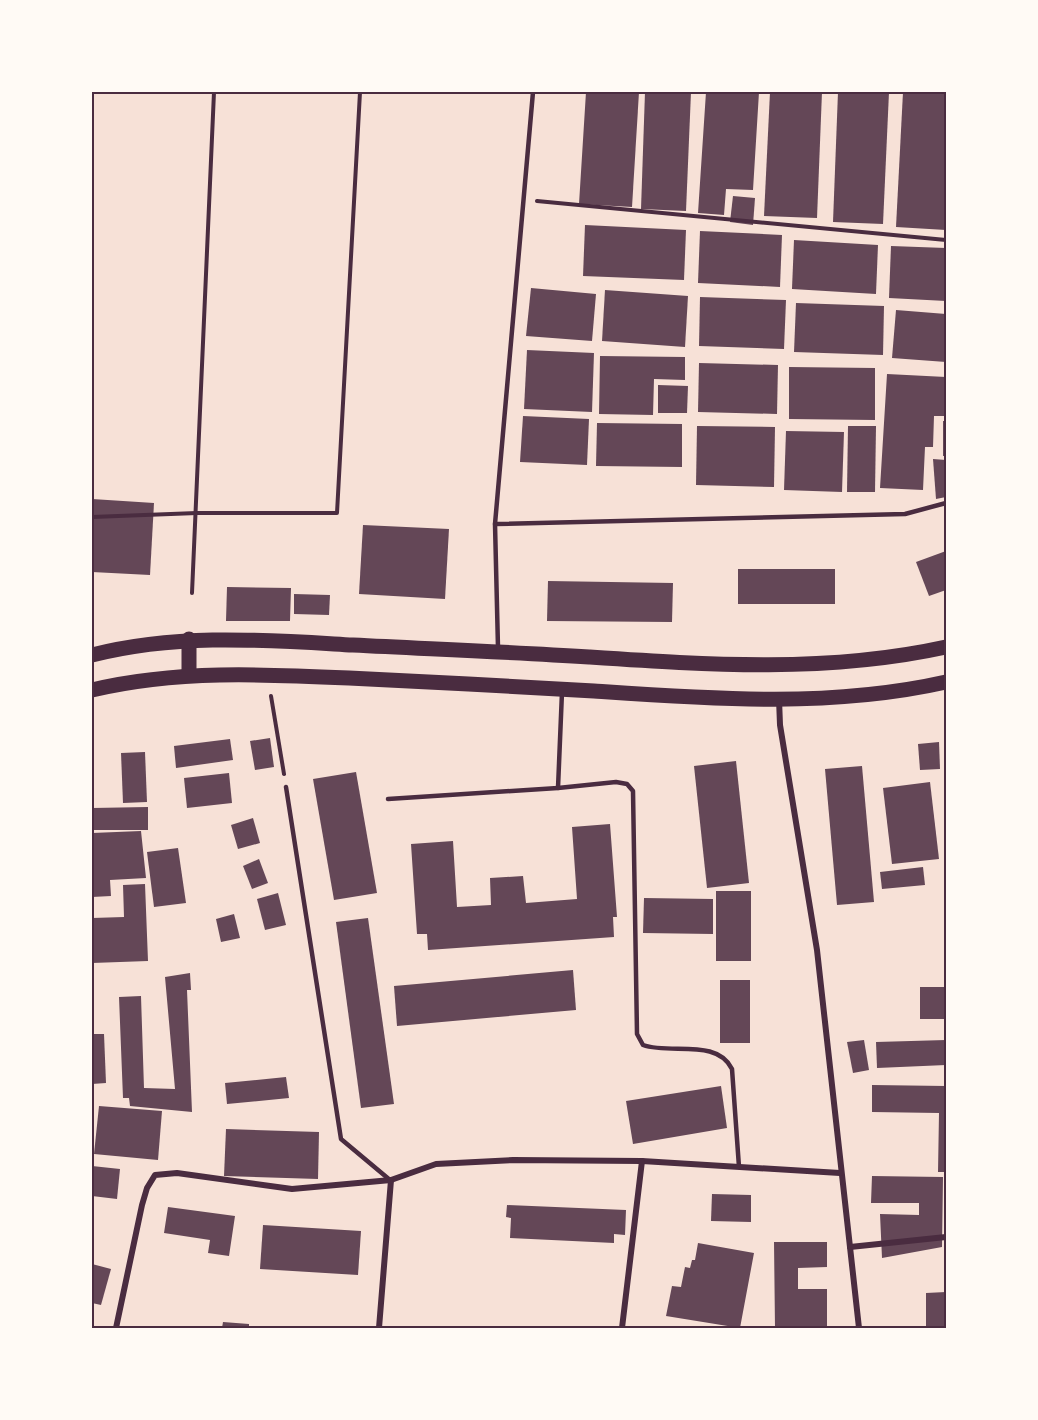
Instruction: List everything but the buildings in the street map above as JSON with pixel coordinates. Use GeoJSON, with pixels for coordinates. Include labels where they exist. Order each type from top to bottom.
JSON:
{"type":"FeatureCollection","features":[{"type":"Feature","properties":{"kind":"main road"},"geometry":{"type":"LineString","coordinates":[[189,639],[189,675]]}},
{"type":"Feature","properties":{"kind":"main road"},"geometry":{"type":"LineString","coordinates":[[92,655],[189,639],[498,652],[740,666],[904,657],[946,647]]}},
{"type":"Feature","properties":{"kind":"main road"},"geometry":{"type":"LineString","coordinates":[[92,690],[117,684],[189,675],[267,674],[562,689],[740,701],[897,692],[946,682]]}},
{"type":"Feature","properties":{"kind":"street"},"geometry":{"type":"LineString","coordinates":[[779,699],[780,725],[817,950],[859,1329]]}},
{"type":"Feature","properties":{"kind":"street"},"geometry":{"type":"LineString","coordinates":[[116,1329],[142,1205],[147,1188],[155,1175],[177,1173],[291,1189],[391,1180],[436,1164],[513,1160],[642,1161],[840,1173]]}},
{"type":"Feature","properties":{"kind":"street"},"geometry":{"type":"LineString","coordinates":[[622,1329],[642,1161]]}},
{"type":"Feature","properties":{"kind":"street"},"geometry":{"type":"LineString","coordinates":[[379,1329],[391,1180]]}},
{"type":"Feature","properties":{"kind":"street"},"geometry":{"type":"LineString","coordinates":[[850,1247],[946,1237]]}},
{"type":"Feature","properties":{"kind":"lane"},"geometry":{"type":"LineString","coordinates":[[498,652],[495,524],[533,92]]}},
{"type":"Feature","properties":{"kind":"lane"},"geometry":{"type":"LineString","coordinates":[[495,524],[905,514],[946,503]]}},
{"type":"Feature","properties":{"kind":"lane"},"geometry":{"type":"LineString","coordinates":[[558,788],[562,689]]}},
{"type":"Feature","properties":{"kind":"lane"},"geometry":{"type":"LineString","coordinates":[[388,799],[616,782],[627,784],[633,790],[638,1034],[643,1045],[653,1049],[716,1052],[727,1057],[732,1069],[739,1167]]}},
{"type":"Feature","properties":{"kind":"lane"},"geometry":{"type":"LineString","coordinates":[[286,787],[341,1139],[391,1180]]}},
{"type":"Feature","properties":{"kind":"path"},"geometry":{"type":"LineString","coordinates":[[192,593],[214,92]]}},
{"type":"Feature","properties":{"kind":"path"},"geometry":{"type":"LineString","coordinates":[[92,517],[197,513],[336,513],[360,92]]}},
{"type":"Feature","properties":{"kind":"path"},"geometry":{"type":"LineString","coordinates":[[522,200],[946,240]]}},
{"type":"Feature","properties":{"kind":"path"},"geometry":{"type":"LineString","coordinates":[[267,674],[286,787]]}}]}
